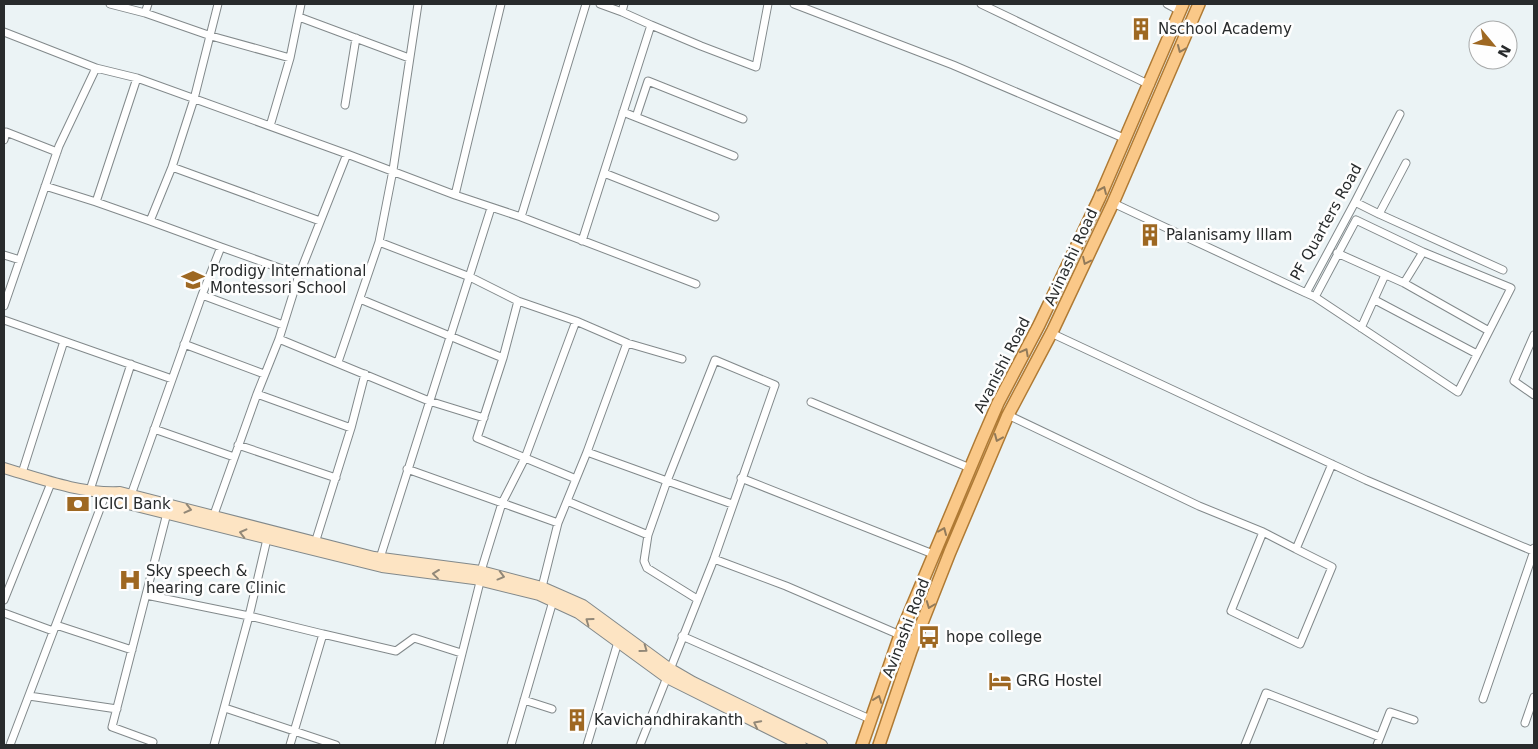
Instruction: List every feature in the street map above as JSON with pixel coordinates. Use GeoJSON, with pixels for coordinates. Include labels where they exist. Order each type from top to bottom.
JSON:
{"type":"FeatureCollection","features":[{"type":"Feature","properties":{"kind":"main road","name":"Avinashi Road"},"geometry":{"type":"LineString","coordinates":[[879,745],[938,584],[1008,415],[1052,333],[1200,4]]}},
{"type":"Feature","properties":{"kind":"main road","name":"Avanishi Road"},"geometry":{"type":"LineString","coordinates":[[862,745],[900,635],[998,403],[1039,325],[1126,138],[1182,7]]}},
{"type":"Feature","properties":{"kind":"main road"},"geometry":{"type":"LineString","coordinates":[[923,578],[938,584]]}},
{"type":"Feature","properties":{"kind":"street"},"geometry":{"type":"LineString","coordinates":[[110,4],[146,13],[210,36],[290,58]]}},
{"type":"Feature","properties":{"kind":"street"},"geometry":{"type":"LineString","coordinates":[[146,13],[148,4]]}},
{"type":"Feature","properties":{"kind":"street"},"geometry":{"type":"LineString","coordinates":[[150,221],[172,166],[194,99],[218,4]]}},
{"type":"Feature","properties":{"kind":"street"},"geometry":{"type":"LineString","coordinates":[[270,126],[290,58],[301,4]]}},
{"type":"Feature","properties":{"kind":"street"},"geometry":{"type":"LineString","coordinates":[[338,362],[379,242],[393,170],[418,4]]}},
{"type":"Feature","properties":{"kind":"street"},"geometry":{"type":"LineString","coordinates":[[455,195],[501,4]]}},
{"type":"Feature","properties":{"kind":"street"},"geometry":{"type":"LineString","coordinates":[[521,217],[586,4]]}},
{"type":"Feature","properties":{"kind":"street"},"geometry":{"type":"LineString","coordinates":[[600,4],[756,67],[768,4]]}},
{"type":"Feature","properties":{"kind":"street"},"geometry":{"type":"LineString","coordinates":[[622,12],[624,4]]}},
{"type":"Feature","properties":{"kind":"street"},"geometry":{"type":"LineString","coordinates":[[794,4],[953,65],[1126,138]]}},
{"type":"Feature","properties":{"kind":"street"},"geometry":{"type":"LineString","coordinates":[[981,4],[1150,84]]}},
{"type":"Feature","properties":{"kind":"street"},"geometry":{"type":"LineString","coordinates":[[1167,4],[1182,7]]}},
{"type":"Feature","properties":{"kind":"street"},"geometry":{"type":"LineString","coordinates":[[299,17],[409,58]]}},
{"type":"Feature","properties":{"kind":"street"},"geometry":{"type":"LineString","coordinates":[[582,240],[651,25]]}},
{"type":"Feature","properties":{"kind":"street"},"geometry":{"type":"LineString","coordinates":[[4,32],[96,68],[137,78],[393,170],[455,195],[521,217],[696,284]]}},
{"type":"Feature","properties":{"kind":"street"},"geometry":{"type":"LineString","coordinates":[[345,106],[356,38]]}},
{"type":"Feature","properties":{"kind":"street"},"geometry":{"type":"LineString","coordinates":[[4,306],[57,152],[96,68]]}},
{"type":"Feature","properties":{"kind":"street"},"geometry":{"type":"LineString","coordinates":[[96,202],[137,78]]}},
{"type":"Feature","properties":{"kind":"street"},"geometry":{"type":"LineString","coordinates":[[636,117],[648,81],[743,119]]}},
{"type":"Feature","properties":{"kind":"street"},"geometry":{"type":"LineString","coordinates":[[623,112],[734,156]]}},
{"type":"Feature","properties":{"kind":"street","name":"PF Quarters Road"},"geometry":{"type":"LineString","coordinates":[[1112,203],[1306,292],[1400,114]]}},
{"type":"Feature","properties":{"kind":"street"},"geometry":{"type":"LineString","coordinates":[[4,140],[6,132],[57,152]]}},
{"type":"Feature","properties":{"kind":"street"},"geometry":{"type":"LineString","coordinates":[[212,520],[264,374],[284,325],[299,275],[347,154]]}},
{"type":"Feature","properties":{"kind":"street"},"geometry":{"type":"LineString","coordinates":[[1379,214],[1406,163]]}},
{"type":"Feature","properties":{"kind":"street"},"geometry":{"type":"LineString","coordinates":[[172,166],[320,221]]}},
{"type":"Feature","properties":{"kind":"street"},"geometry":{"type":"LineString","coordinates":[[604,173],[715,217]]}},
{"type":"Feature","properties":{"kind":"street"},"geometry":{"type":"LineString","coordinates":[[45,186],[96,202],[299,275]]}},
{"type":"Feature","properties":{"kind":"street"},"geometry":{"type":"LineString","coordinates":[[1355,202],[1503,270]]}},
{"type":"Feature","properties":{"kind":"street"},"geometry":{"type":"LineString","coordinates":[[380,558],[407,469],[470,278],[490,208]]}},
{"type":"Feature","properties":{"kind":"street"},"geometry":{"type":"LineString","coordinates":[[1306,292],[1458,392],[1512,288],[1423,252],[1356,220],[1315,297]]}},
{"type":"Feature","properties":{"kind":"street"},"geometry":{"type":"LineString","coordinates":[[379,242],[470,278],[518,302],[576,321],[627,343],[682,359]]}},
{"type":"Feature","properties":{"kind":"street"},"geometry":{"type":"LineString","coordinates":[[131,495],[184,344],[221,248]]}},
{"type":"Feature","properties":{"kind":"street"},"geometry":{"type":"LineString","coordinates":[[1404,283],[1423,252]]}},
{"type":"Feature","properties":{"kind":"street"},"geometry":{"type":"LineString","coordinates":[[1338,253],[1404,283],[1489,331]]}},
{"type":"Feature","properties":{"kind":"street"},"geometry":{"type":"LineString","coordinates":[[4,254],[20,260]]}},
{"type":"Feature","properties":{"kind":"street"},"geometry":{"type":"LineString","coordinates":[[1361,328],[1385,275]]}},
{"type":"Feature","properties":{"kind":"street"},"geometry":{"type":"LineString","coordinates":[[202,295],[284,325]]}},
{"type":"Feature","properties":{"kind":"street"},"geometry":{"type":"LineString","coordinates":[[360,299],[503,358]]}},
{"type":"Feature","properties":{"kind":"street"},"geometry":{"type":"LineString","coordinates":[[1375,300],[1477,354]]}},
{"type":"Feature","properties":{"kind":"street"},"geometry":{"type":"LineString","coordinates":[[518,302],[503,358],[477,438],[576,479]]}},
{"type":"Feature","properties":{"kind":"street"},"geometry":{"type":"LineString","coordinates":[[4,320],[172,379]]}},
{"type":"Feature","properties":{"kind":"street"},"geometry":{"type":"LineString","coordinates":[[439,745],[480,582],[480,571],[502,504],[525,458],[576,321]]}},
{"type":"Feature","properties":{"kind":"street"},"geometry":{"type":"LineString","coordinates":[[1052,333],[1120,367],[1366,480],[1534,550],[1483,699]]}},
{"type":"Feature","properties":{"kind":"street"},"geometry":{"type":"LineString","coordinates":[[1534,335],[1514,381],[1534,394]]}},
{"type":"Feature","properties":{"kind":"street"},"geometry":{"type":"LineString","coordinates":[[279,339],[338,362],[429,402],[484,418]]}},
{"type":"Feature","properties":{"kind":"street"},"geometry":{"type":"LineString","coordinates":[[22,473],[64,341]]}},
{"type":"Feature","properties":{"kind":"street"},"geometry":{"type":"LineString","coordinates":[[542,587],[558,523],[588,452],[627,343]]}},
{"type":"Feature","properties":{"kind":"street"},"geometry":{"type":"LineString","coordinates":[[184,344],[264,374]]}},
{"type":"Feature","properties":{"kind":"street"},"geometry":{"type":"LineString","coordinates":[[640,745],[714,559],[775,385],[715,360],[667,481],[648,536],[644,561],[647,568],[697,599]]}},
{"type":"Feature","properties":{"kind":"street"},"geometry":{"type":"LineString","coordinates":[[90,490],[131,364]]}},
{"type":"Feature","properties":{"kind":"street"},"geometry":{"type":"LineString","coordinates":[[315,542],[351,428],[365,374]]}},
{"type":"Feature","properties":{"kind":"street"},"geometry":{"type":"LineString","coordinates":[[257,394],[351,428]]}},
{"type":"Feature","properties":{"kind":"street"},"geometry":{"type":"LineString","coordinates":[[811,402],[970,468]]}},
{"type":"Feature","properties":{"kind":"street"},"geometry":{"type":"LineString","coordinates":[[1008,415],[1199,506],[1263,532],[1332,567],[1300,644],[1231,611],[1263,532]]}},
{"type":"Feature","properties":{"kind":"street"},"geometry":{"type":"LineString","coordinates":[[154,429],[234,458]]}},
{"type":"Feature","properties":{"kind":"street"},"geometry":{"type":"LineString","coordinates":[[238,445],[336,478]]}},
{"type":"Feature","properties":{"kind":"street"},"geometry":{"type":"LineString","coordinates":[[588,452],[732,504]]}},
{"type":"Feature","properties":{"kind":"street"},"geometry":{"type":"LineString","coordinates":[[1296,549],[1332,464]]}},
{"type":"Feature","properties":{"kind":"street"},"geometry":{"type":"LineString","coordinates":[[4,468],[51,482],[106,493],[120,492],[267,539],[382,567],[474,579],[538,595],[578,613],[618,642],[668,673],[801,745]]}},
{"type":"Feature","properties":{"kind":"street"},"geometry":{"type":"LineString","coordinates":[[407,469],[558,523]]}},
{"type":"Feature","properties":{"kind":"street"},"geometry":{"type":"LineString","coordinates":[[741,478],[933,554]]}},
{"type":"Feature","properties":{"kind":"street"},"geometry":{"type":"LineString","coordinates":[[4,600],[51,482]]}},
{"type":"Feature","properties":{"kind":"street"},"geometry":{"type":"LineString","coordinates":[[106,493],[128,504],[167,513],[212,520],[380,558],[480,571],[542,587],[583,605],[668,673],[822,745]]}},
{"type":"Feature","properties":{"kind":"street"},"geometry":{"type":"LineString","coordinates":[[10,745],[106,493]]}},
{"type":"Feature","properties":{"kind":"street"},"geometry":{"type":"LineString","coordinates":[[567,501],[648,536]]}},
{"type":"Feature","properties":{"kind":"street"},"geometry":{"type":"LineString","coordinates":[[152,745],[153,742],[112,727],[167,513]]}},
{"type":"Feature","properties":{"kind":"street"},"geometry":{"type":"LineString","coordinates":[[214,745],[249,616],[267,539]]}},
{"type":"Feature","properties":{"kind":"street"},"geometry":{"type":"LineString","coordinates":[[714,559],[786,586],[900,635]]}},
{"type":"Feature","properties":{"kind":"street"},"geometry":{"type":"LineString","coordinates":[[146,595],[249,616],[396,651],[414,638],[461,653]]}},
{"type":"Feature","properties":{"kind":"street"},"geometry":{"type":"LineString","coordinates":[[510,745],[553,601]]}},
{"type":"Feature","properties":{"kind":"street"},"geometry":{"type":"LineString","coordinates":[[4,613],[132,650]]}},
{"type":"Feature","properties":{"kind":"street"},"geometry":{"type":"LineString","coordinates":[[290,745],[323,634]]}},
{"type":"Feature","properties":{"kind":"street"},"geometry":{"type":"LineString","coordinates":[[682,636],[870,720]]}},
{"type":"Feature","properties":{"kind":"street"},"geometry":{"type":"LineString","coordinates":[[587,745],[618,642]]}},
{"type":"Feature","properties":{"kind":"street"},"geometry":{"type":"LineString","coordinates":[[1245,745],[1266,693],[1380,737]]}},
{"type":"Feature","properties":{"kind":"street"},"geometry":{"type":"LineString","coordinates":[[29,696],[117,709]]}},
{"type":"Feature","properties":{"kind":"street"},"geometry":{"type":"LineString","coordinates":[[1525,723],[1534,697]]}},
{"type":"Feature","properties":{"kind":"street"},"geometry":{"type":"LineString","coordinates":[[524,700],[552,710]]}},
{"type":"Feature","properties":{"kind":"street"},"geometry":{"type":"LineString","coordinates":[[225,708],[336,745]]}},
{"type":"Feature","properties":{"kind":"street"},"geometry":{"type":"LineString","coordinates":[[1377,745],[1390,712],[1414,720]]}},
{"type":"Feature","properties":{"kind":"place","name":"Nschool Academy"},"geometry":{"type":"Point","coordinates":[1141,29]}},
{"type":"Feature","properties":{"kind":"place","name":"Palanisamy Illam"},"geometry":{"type":"Point","coordinates":[1150,235]}},
{"type":"Feature","properties":{"kind":"place","name":"Prodigy International Montessori School"},"geometry":{"type":"Point","coordinates":[193,280]}},
{"type":"Feature","properties":{"kind":"place","name":"ICICI Bank"},"geometry":{"type":"Point","coordinates":[78,504]}},
{"type":"Feature","properties":{"kind":"place","name":"Sky speech & hearing care Clinic"},"geometry":{"type":"Point","coordinates":[130,580]}},
{"type":"Feature","properties":{"kind":"place","name":"hope college"},"geometry":{"type":"Point","coordinates":[929,637]}},
{"type":"Feature","properties":{"kind":"place","name":"GRG Hostel"},"geometry":{"type":"Point","coordinates":[1000,681]}},
{"type":"Feature","properties":{"kind":"place","name":"Kavichandhirakanth"},"geometry":{"type":"Point","coordinates":[577,720]}}]}
